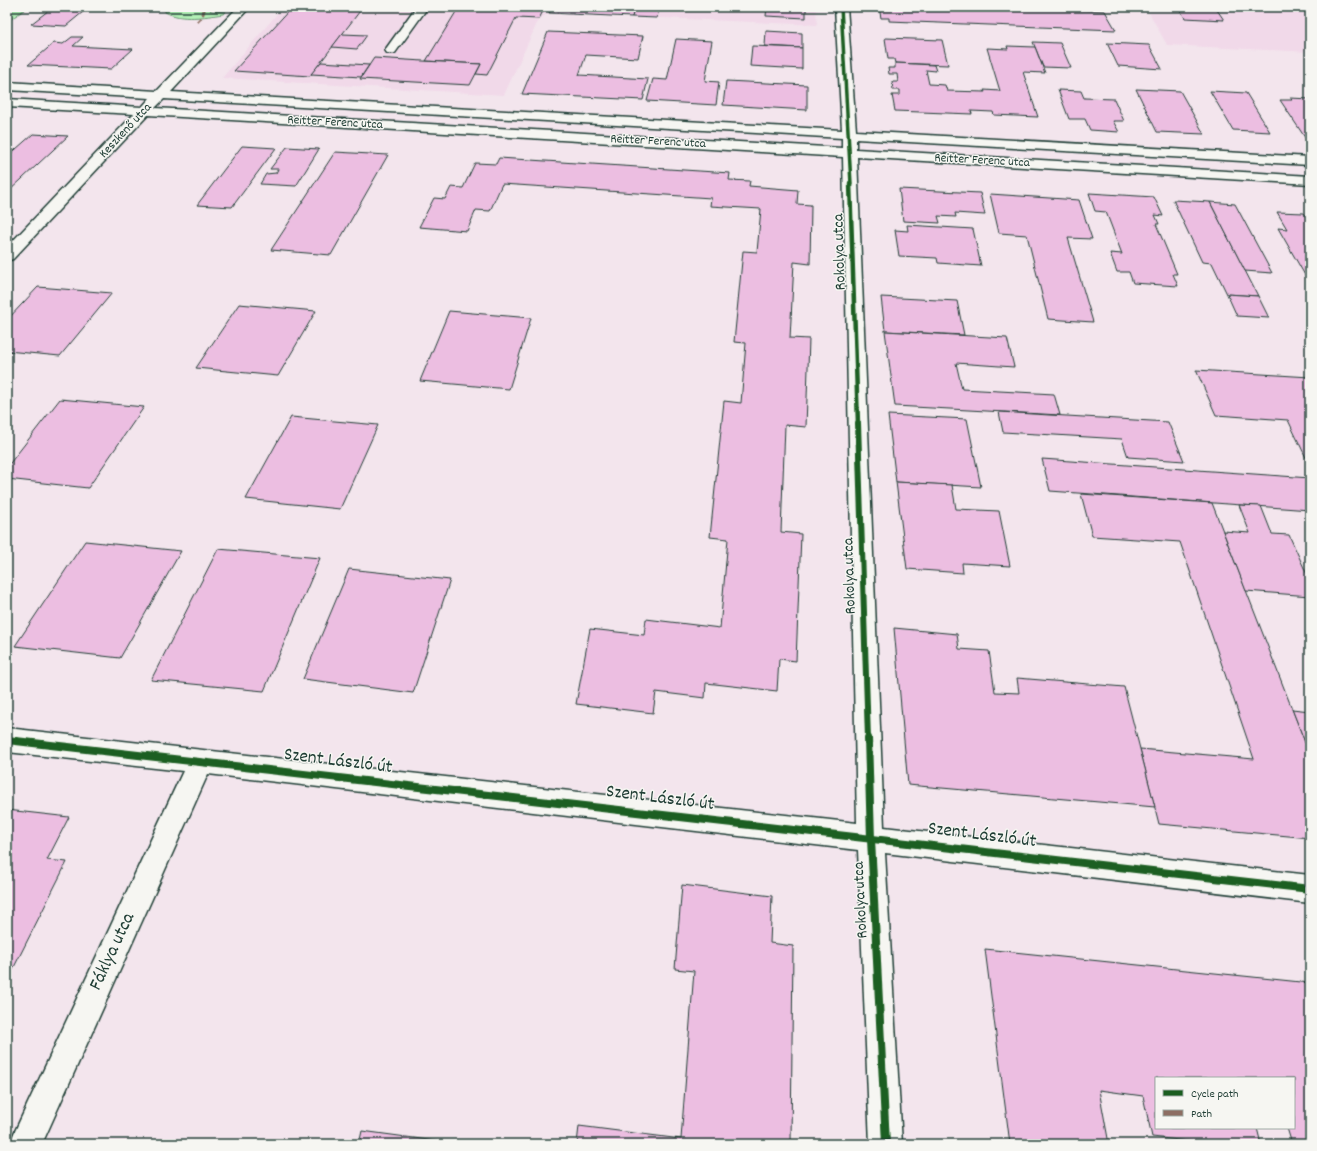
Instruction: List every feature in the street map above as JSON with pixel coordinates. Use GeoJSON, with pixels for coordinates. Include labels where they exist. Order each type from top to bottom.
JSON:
{"type":"FeatureCollection","features":[{"type":"Feature","properties":{"kind":"street","name":"Keszkenő utca"},"geometry":{"type":"LineString","coordinates":[[7,256],[244,7]]}},
{"type":"Feature","properties":{"kind":"street"},"geometry":{"type":"LineString","coordinates":[[391,50],[422,7]]}},
{"type":"Feature","properties":{"kind":"street","name":"Rokolya utca"},"geometry":{"type":"LineString","coordinates":[[841,7],[849,144],[871,838],[886,1144]]}},
{"type":"Feature","properties":{"kind":"street","name":"Reitter Ferenc utca"},"geometry":{"type":"LineString","coordinates":[[7,86],[160,95],[849,144],[1310,180]]}},
{"type":"Feature","properties":{"kind":"street","name":"Reitter Ferenc utca"},"geometry":{"type":"LineString","coordinates":[[7,103],[143,112],[849,144],[1310,161]]}},
{"type":"Feature","properties":{"kind":"street","name":"Szent László út"},"geometry":{"type":"LineString","coordinates":[[7,740],[1310,889]]}},
{"type":"Feature","properties":{"kind":"street","name":"Fáklya utca"},"geometry":{"type":"LineString","coordinates":[[25,1144],[201,761]]}},
{"type":"Feature","properties":{"kind":"shaded area"},"geometry":{"type":"Polygon","coordinates":[[[283,7],[816,7],[817,25],[549,13],[539,19],[504,95],[222,78],[283,7]]]}},
{"type":"Feature","properties":{"kind":"shaded area"},"geometry":{"type":"Polygon","coordinates":[[[1146,7],[1310,7],[1310,52],[1167,45],[1146,7]]]}},
{"type":"Feature","properties":{"kind":"green space"},"geometry":{"type":"Polygon","coordinates":[[[7,7],[28,7],[7,22],[7,7]]]}},
{"type":"Feature","properties":{"kind":"green space"},"geometry":{"type":"Polygon","coordinates":[[[184,7],[214,7],[210,11],[226,12],[223,14],[193,18],[179,17],[165,12],[165,9],[184,7]]]}},
{"type":"Feature","properties":{"kind":"building"},"geometry":{"type":"Polygon","coordinates":[[[53,7],[89,7],[66,26],[31,24],[53,7]]]}},
{"type":"Feature","properties":{"kind":"building"},"geometry":{"type":"Polygon","coordinates":[[[292,7],[363,7],[310,76],[234,71],[292,7]]]}},
{"type":"Feature","properties":{"kind":"building"},"geometry":{"type":"Polygon","coordinates":[[[459,7],[545,7],[539,19],[516,18],[487,75],[476,74],[481,64],[426,61],[459,7]]]}},
{"type":"Feature","properties":{"kind":"building"},"geometry":{"type":"Polygon","coordinates":[[[551,7],[635,7],[632,17],[549,13],[551,7]]]}},
{"type":"Feature","properties":{"kind":"building"},"geometry":{"type":"Polygon","coordinates":[[[635,7],[659,8],[657,18],[632,17],[635,7]]]}},
{"type":"Feature","properties":{"kind":"building"},"geometry":{"type":"Polygon","coordinates":[[[767,7],[806,7],[806,18],[766,16],[767,7]]]}},
{"type":"Feature","properties":{"kind":"building"},"geometry":{"type":"Polygon","coordinates":[[[879,7],[982,7],[1105,11],[1116,30],[889,21],[889,18],[881,18],[879,7]]]}},
{"type":"Feature","properties":{"kind":"building"},"geometry":{"type":"Polygon","coordinates":[[[1178,7],[1215,7],[1224,20],[1185,18],[1178,7]]]}},
{"type":"Feature","properties":{"kind":"building"},"geometry":{"type":"Polygon","coordinates":[[[1222,7],[1310,7],[1310,11],[1222,7]]]}},
{"type":"Feature","properties":{"kind":"building"},"geometry":{"type":"Polygon","coordinates":[[[766,31],[802,33],[802,48],[765,46],[766,31]]]}},
{"type":"Feature","properties":{"kind":"building"},"geometry":{"type":"Polygon","coordinates":[[[548,32],[643,36],[638,58],[586,55],[579,75],[648,79],[643,100],[522,94],[548,32]]]}},
{"type":"Feature","properties":{"kind":"building"},"geometry":{"type":"Polygon","coordinates":[[[342,34],[367,35],[357,49],[332,47],[342,34]]]}},
{"type":"Feature","properties":{"kind":"building"},"geometry":{"type":"Polygon","coordinates":[[[72,37],[83,37],[73,46],[133,49],[111,69],[28,65],[54,43],[63,44],[72,37]]]}},
{"type":"Feature","properties":{"kind":"building"},"geometry":{"type":"Polygon","coordinates":[[[885,38],[942,40],[948,65],[895,63],[894,59],[888,59],[885,38]]]}},
{"type":"Feature","properties":{"kind":"building"},"geometry":{"type":"Polygon","coordinates":[[[676,39],[712,41],[705,81],[719,82],[716,105],[647,101],[653,79],[667,80],[676,39]]]}},
{"type":"Feature","properties":{"kind":"building"},"geometry":{"type":"Polygon","coordinates":[[[1033,42],[1060,43],[1071,68],[1043,67],[1033,42]]]}},
{"type":"Feature","properties":{"kind":"building"},"geometry":{"type":"Polygon","coordinates":[[[1107,43],[1149,45],[1162,69],[1118,66],[1107,43]]]}},
{"type":"Feature","properties":{"kind":"building"},"geometry":{"type":"Polygon","coordinates":[[[752,46],[802,48],[802,69],[750,66],[752,46]]]}},
{"type":"Feature","properties":{"kind":"building"},"geometry":{"type":"Polygon","coordinates":[[[1007,46],[1035,47],[1045,73],[1023,72],[1038,117],[994,115],[993,112],[971,111],[972,114],[895,111],[892,95],[900,95],[900,90],[893,90],[892,82],[898,82],[897,74],[889,74],[888,68],[895,68],[895,63],[934,65],[936,71],[926,70],[929,84],[945,85],[947,91],[1000,91],[987,48],[1008,49],[1007,46]]]}},
{"type":"Feature","properties":{"kind":"building"},"geometry":{"type":"Polygon","coordinates":[[[374,58],[481,64],[470,85],[360,79],[374,58]]]}},
{"type":"Feature","properties":{"kind":"building"},"geometry":{"type":"Polygon","coordinates":[[[321,62],[369,65],[361,77],[311,74],[321,62]]]}},
{"type":"Feature","properties":{"kind":"building"},"geometry":{"type":"Polygon","coordinates":[[[726,81],[807,85],[807,110],[723,105],[726,81]]]}},
{"type":"Feature","properties":{"kind":"building"},"geometry":{"type":"Polygon","coordinates":[[[1136,89],[1180,91],[1204,134],[1157,132],[1136,89]]]}},
{"type":"Feature","properties":{"kind":"building"},"geometry":{"type":"Polygon","coordinates":[[[1058,90],[1081,91],[1084,98],[1114,99],[1124,121],[1113,121],[1119,132],[1090,130],[1085,119],[1069,119],[1058,90]]]}},
{"type":"Feature","properties":{"kind":"building"},"geometry":{"type":"Polygon","coordinates":[[[1210,91],[1246,93],[1270,132],[1233,130],[1210,91]]]}},
{"type":"Feature","properties":{"kind":"building"},"geometry":{"type":"Polygon","coordinates":[[[1290,98],[1310,99],[1310,140],[1306,139],[1280,100],[1292,100],[1290,98]]]}},
{"type":"Feature","properties":{"kind":"building"},"geometry":{"type":"Polygon","coordinates":[[[33,134],[68,136],[7,193],[7,157],[33,134]]]}},
{"type":"Feature","properties":{"kind":"building"},"geometry":{"type":"Polygon","coordinates":[[[242,146],[276,148],[232,207],[197,205],[242,146]]]}},
{"type":"Feature","properties":{"kind":"building"},"geometry":{"type":"Polygon","coordinates":[[[287,147],[319,149],[296,186],[260,184],[266,174],[276,173],[278,169],[270,169],[287,147]]]}},
{"type":"Feature","properties":{"kind":"building"},"geometry":{"type":"Polygon","coordinates":[[[335,152],[388,155],[331,255],[271,250],[335,152]]]}},
{"type":"Feature","properties":{"kind":"building"},"geometry":{"type":"Polygon","coordinates":[[[499,158],[730,173],[729,180],[750,181],[749,186],[798,190],[797,204],[811,205],[810,264],[794,262],[790,338],[809,339],[806,427],[785,425],[781,532],[801,534],[796,661],[779,659],[777,691],[706,683],[705,698],[656,692],[653,713],[576,704],[590,629],[644,635],[646,619],[720,628],[728,539],[710,537],[724,401],[741,403],[746,343],[734,342],[743,251],[757,252],[761,209],[710,206],[711,198],[502,184],[490,211],[476,210],[467,231],[419,227],[434,198],[445,199],[451,187],[463,188],[475,163],[496,164],[499,158]]]}},
{"type":"Feature","properties":{"kind":"building"},"geometry":{"type":"Polygon","coordinates":[[[899,189],[980,193],[985,215],[955,213],[956,217],[938,216],[940,223],[903,221],[899,189]]]}},
{"type":"Feature","properties":{"kind":"building"},"geometry":{"type":"Polygon","coordinates":[[[1089,193],[1154,197],[1163,216],[1155,215],[1159,224],[1156,224],[1177,274],[1173,274],[1178,286],[1133,283],[1129,272],[1117,272],[1110,253],[1122,254],[1106,212],[1095,211],[1089,193]]]}},
{"type":"Feature","properties":{"kind":"building"},"geometry":{"type":"Polygon","coordinates":[[[990,194],[1079,200],[1092,239],[1068,238],[1093,322],[1048,319],[1027,235],[999,233],[990,194]]]}},
{"type":"Feature","properties":{"kind":"building"},"geometry":{"type":"Polygon","coordinates":[[[1173,200],[1210,202],[1258,296],[1227,294],[1212,263],[1202,262],[1173,200]]]}},
{"type":"Feature","properties":{"kind":"building"},"geometry":{"type":"Polygon","coordinates":[[[1210,202],[1235,204],[1272,273],[1245,271],[1210,202]]]}},
{"type":"Feature","properties":{"kind":"building"},"geometry":{"type":"Polygon","coordinates":[[[1277,212],[1304,213],[1310,218],[1310,284],[1278,228],[1287,229],[1277,212]]]}},
{"type":"Feature","properties":{"kind":"building"},"geometry":{"type":"Polygon","coordinates":[[[907,225],[973,229],[981,266],[938,263],[937,258],[899,256],[895,230],[908,231],[907,225]]]}},
{"type":"Feature","properties":{"kind":"building"},"geometry":{"type":"Polygon","coordinates":[[[38,287],[112,293],[60,356],[7,351],[7,320],[38,287]]]}},
{"type":"Feature","properties":{"kind":"building"},"geometry":{"type":"Polygon","coordinates":[[[1227,294],[1258,296],[1269,318],[1237,316],[1227,294]]]}},
{"type":"Feature","properties":{"kind":"building"},"geometry":{"type":"Polygon","coordinates":[[[881,297],[957,301],[964,335],[885,331],[881,297]]]}},
{"type":"Feature","properties":{"kind":"building"},"geometry":{"type":"Polygon","coordinates":[[[239,304],[316,311],[278,376],[196,368],[239,304]]]}},
{"type":"Feature","properties":{"kind":"building"},"geometry":{"type":"Polygon","coordinates":[[[449,311],[531,318],[509,389],[420,381],[449,311]]]}},
{"type":"Feature","properties":{"kind":"building"},"geometry":{"type":"Polygon","coordinates":[[[885,331],[1007,338],[1014,367],[956,363],[962,389],[1054,394],[1060,415],[895,406],[885,331]]]}},
{"type":"Feature","properties":{"kind":"building"},"geometry":{"type":"Polygon","coordinates":[[[1196,370],[1310,377],[1310,466],[1288,420],[1216,415],[1196,370]]]}},
{"type":"Feature","properties":{"kind":"building"},"geometry":{"type":"Polygon","coordinates":[[[60,399],[144,407],[88,488],[7,479],[7,467],[60,399]]]}},
{"type":"Feature","properties":{"kind":"building"},"geometry":{"type":"Polygon","coordinates":[[[999,412],[1168,422],[1184,461],[1128,457],[1122,439],[1003,432],[999,412]]]}},
{"type":"Feature","properties":{"kind":"building"},"geometry":{"type":"Polygon","coordinates":[[[888,415],[967,419],[981,487],[896,482],[888,415]]]}},
{"type":"Feature","properties":{"kind":"building"},"geometry":{"type":"Polygon","coordinates":[[[291,417],[378,425],[340,509],[246,499],[291,417]]]}},
{"type":"Feature","properties":{"kind":"building"},"geometry":{"type":"Polygon","coordinates":[[[1042,459],[1310,478],[1310,510],[1050,491],[1042,459]]]}},
{"type":"Feature","properties":{"kind":"building"},"geometry":{"type":"Polygon","coordinates":[[[896,482],[952,485],[956,509],[999,511],[1010,566],[962,563],[963,573],[907,569],[896,482]]]}},
{"type":"Feature","properties":{"kind":"building"},"geometry":{"type":"Polygon","coordinates":[[[1081,494],[1212,503],[1310,755],[1310,838],[1159,824],[1140,749],[1254,759],[1180,542],[1092,536],[1081,494]]]}},
{"type":"Feature","properties":{"kind":"building"},"geometry":{"type":"Polygon","coordinates":[[[1239,505],[1261,506],[1272,534],[1289,535],[1310,581],[1310,596],[1246,591],[1223,531],[1250,533],[1239,505]]]}},
{"type":"Feature","properties":{"kind":"building"},"geometry":{"type":"Polygon","coordinates":[[[85,541],[181,551],[120,658],[15,646],[85,541]]]}},
{"type":"Feature","properties":{"kind":"building"},"geometry":{"type":"Polygon","coordinates":[[[218,549],[320,558],[264,691],[151,680],[218,549]]]}},
{"type":"Feature","properties":{"kind":"building"},"geometry":{"type":"Polygon","coordinates":[[[349,569],[450,580],[413,693],[303,679],[349,569]]]}},
{"type":"Feature","properties":{"kind":"building"},"geometry":{"type":"Polygon","coordinates":[[[894,628],[957,634],[959,649],[989,651],[995,692],[1019,693],[1017,678],[1124,687],[1155,807],[908,785],[894,628]]]}},
{"type":"Feature","properties":{"kind":"building"},"geometry":{"type":"Polygon","coordinates":[[[1292,709],[1310,711],[1310,755],[1292,709]]]}},
{"type":"Feature","properties":{"kind":"building"},"geometry":{"type":"Polygon","coordinates":[[[7,810],[69,817],[47,860],[67,862],[7,981],[7,810]]]}},
{"type":"Feature","properties":{"kind":"building"},"geometry":{"type":"Polygon","coordinates":[[[682,885],[772,896],[770,943],[793,946],[791,1144],[577,1144],[579,1126],[681,1139],[694,971],[675,969],[682,885]]]}},
{"type":"Feature","properties":{"kind":"building"},"geometry":{"type":"Polygon","coordinates":[[[985,949],[1310,983],[1310,1144],[1292,1144],[1287,1129],[1295,1129],[1295,1077],[1155,1077],[1155,1129],[1257,1129],[1261,1144],[1215,1144],[1152,1137],[1143,1096],[1099,1090],[1109,1144],[1010,1144],[985,949]]]}},
{"type":"Feature","properties":{"kind":"building"},"geometry":{"type":"Polygon","coordinates":[[[362,1131],[458,1144],[359,1144],[362,1131]]]}},
{"type":"Feature","properties":{"kind":"marked path"},"geometry":{"type":"LineString","coordinates":[[197,22],[202,17],[205,7]]}},
{"type":"Feature","properties":{"kind":"cycle path"},"geometry":{"type":"LineString","coordinates":[[841,7],[849,135],[871,839],[886,1144]]}},
{"type":"Feature","properties":{"kind":"cycle path"},"geometry":{"type":"LineString","coordinates":[[7,740],[1310,889]]}}]}
